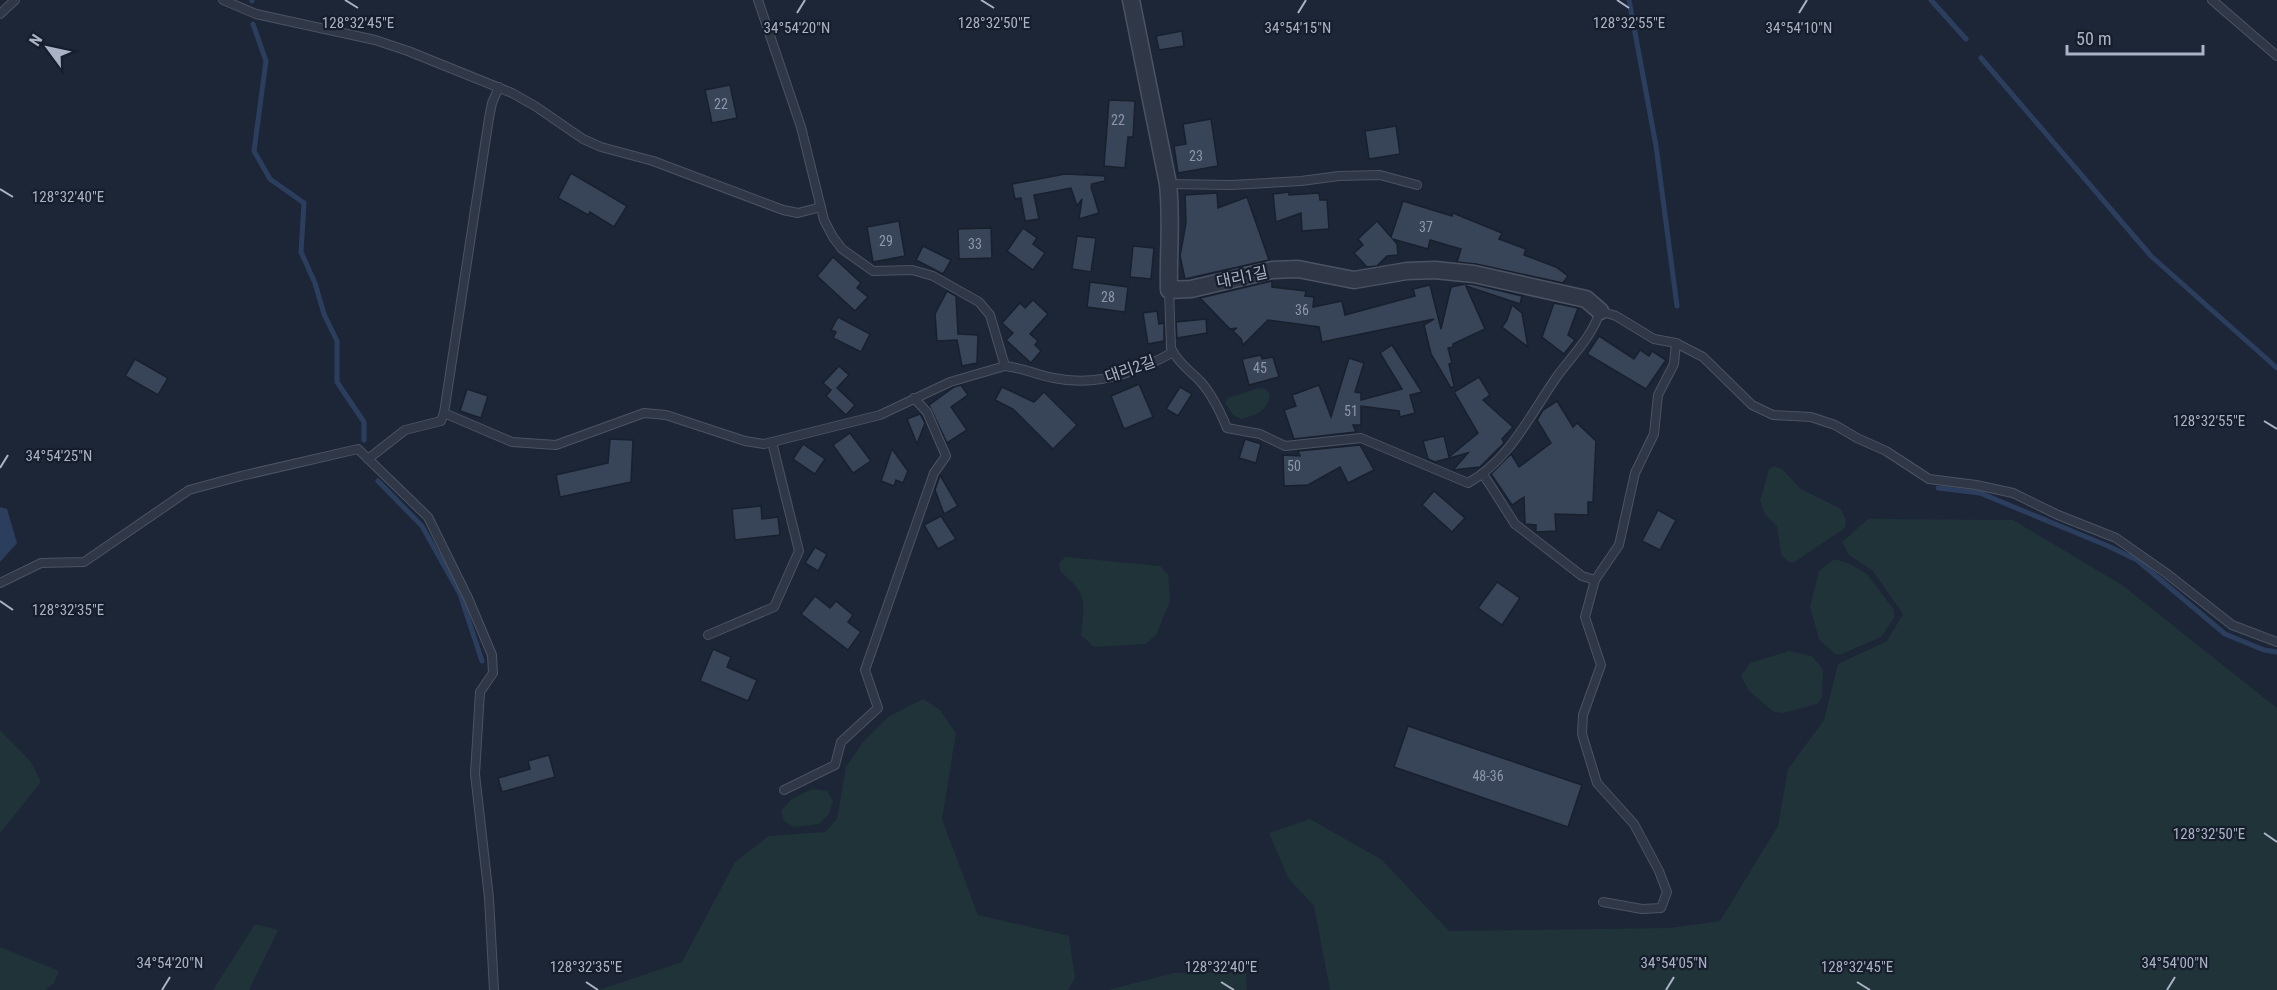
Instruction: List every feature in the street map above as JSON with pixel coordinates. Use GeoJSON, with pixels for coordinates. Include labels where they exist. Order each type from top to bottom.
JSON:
{"type":"FeatureCollection","features":[{"type":"Feature","properties":{"kind":"street"},"geometry":{"type":"LineString","coordinates":[[1131,0],[1168,184],[1171,211],[1168,251],[1169,290]]}},
{"type":"Feature","properties":{"kind":"street","name":"대리1길"},"geometry":{"type":"LineString","coordinates":[[1169,290],[1191,289],[1272,270],[1298,269],[1354,280],[1407,271],[1435,270],[1474,274],[1586,299],[1600,311]]}},
{"type":"Feature","properties":{"kind":"lane"},"geometry":{"type":"LineString","coordinates":[[0,14],[15,0]]}},
{"type":"Feature","properties":{"kind":"lane"},"geometry":{"type":"LineString","coordinates":[[224,0],[256,14],[375,40],[499,87],[535,106],[583,139],[601,147],[653,161],[783,210],[798,213],[822,207]]}},
{"type":"Feature","properties":{"kind":"lane"},"geometry":{"type":"LineString","coordinates":[[444,414],[512,442],[556,445],[644,413],[666,415],[745,441],[764,444],[880,416],[950,382],[1005,366],[990,315],[979,302],[933,276],[912,270],[873,271],[842,249],[824,220],[801,127],[758,0]]}},
{"type":"Feature","properties":{"kind":"lane"},"geometry":{"type":"LineString","coordinates":[[2212,0],[2277,56]]}},
{"type":"Feature","properties":{"kind":"lane"},"geometry":{"type":"LineString","coordinates":[[368,459],[405,430],[441,421],[444,414],[489,118],[499,87]]}},
{"type":"Feature","properties":{"kind":"lane"},"geometry":{"type":"LineString","coordinates":[[1168,184],[1231,185],[1380,175],[1417,185]]}},
{"type":"Feature","properties":{"kind":"lane"},"geometry":{"type":"LineString","coordinates":[[1169,290],[1173,352]]}},
{"type":"Feature","properties":{"kind":"lane"},"geometry":{"type":"LineString","coordinates":[[1595,580],[1582,576],[1515,524],[1483,474],[1520,435],[1580,345],[1596,327],[1600,311],[1616,316],[1654,339],[1676,344],[1703,357],[1752,405],[1773,415],[1811,417],[1835,425],[1886,451],[1929,479],[1976,485],[2013,493],[2058,515],[2116,538],[2166,573],[2232,625],[2277,642]]}},
{"type":"Feature","properties":{"kind":"lane"},"geometry":{"type":"LineString","coordinates":[[1603,903],[1642,909],[1661,908],[1667,892],[1659,871],[1634,824],[1597,783],[1582,734],[1583,715],[1601,665],[1585,617],[1595,580],[1619,545],[1635,473],[1654,434],[1658,395],[1674,364],[1676,344]]}},
{"type":"Feature","properties":{"kind":"lane","name":"대리2길"},"geometry":{"type":"LineString","coordinates":[[1005,366],[1024,368],[1054,378],[1087,381],[1110,378],[1137,370],[1173,352],[1181,365],[1200,381],[1216,403],[1227,428],[1260,434],[1285,447],[1361,438],[1468,483],[1483,474]]}},
{"type":"Feature","properties":{"kind":"lane"},"geometry":{"type":"LineString","coordinates":[[783,790],[835,765],[841,742],[878,708],[865,670],[934,473],[946,456],[927,412],[914,398]]}},
{"type":"Feature","properties":{"kind":"lane"},"geometry":{"type":"LineString","coordinates":[[708,635],[774,607],[799,551],[772,442]]}},
{"type":"Feature","properties":{"kind":"lane"},"geometry":{"type":"LineString","coordinates":[[0,583],[41,563],[84,562],[189,490],[358,449],[428,517],[468,598],[492,655],[493,673],[480,692],[475,774],[489,898],[494,990]]}},
{"type":"Feature","properties":{"kind":"green space"},"geometry":{"type":"Polygon","coordinates":[[[1259,388],[1265,389],[1270,394],[1267,405],[1256,414],[1241,419],[1233,415],[1225,403],[1228,398],[1259,388]]]}},
{"type":"Feature","properties":{"kind":"green space"},"geometry":{"type":"Polygon","coordinates":[[[1774,466],[1782,469],[1801,489],[1841,509],[1846,520],[1845,528],[1793,563],[1787,561],[1781,554],[1777,526],[1765,514],[1760,501],[1769,469],[1774,466]]]}},
{"type":"Feature","properties":{"kind":"green space"},"geometry":{"type":"Polygon","coordinates":[[[1868,519],[2013,520],[2122,585],[2277,708],[2277,990],[1330,990],[1314,906],[1288,878],[1269,833],[1310,819],[1382,860],[1449,931],[1670,928],[1720,921],[1778,826],[1788,769],[1824,720],[1838,664],[1887,641],[1903,614],[1873,571],[1849,555],[1842,542],[1868,519]]]}},
{"type":"Feature","properties":{"kind":"green space"},"geometry":{"type":"Polygon","coordinates":[[[1065,557],[1160,566],[1168,574],[1170,601],[1156,635],[1145,644],[1094,647],[1081,635],[1083,606],[1080,593],[1060,571],[1059,563],[1065,557]]]}},
{"type":"Feature","properties":{"kind":"green space"},"geometry":{"type":"Polygon","coordinates":[[[1834,559],[1850,564],[1867,574],[1894,610],[1894,618],[1881,637],[1842,654],[1835,654],[1819,639],[1810,607],[1819,571],[1834,559]]]}},
{"type":"Feature","properties":{"kind":"green space"},"geometry":{"type":"Polygon","coordinates":[[[1789,651],[1812,656],[1823,670],[1822,698],[1817,704],[1784,713],[1774,712],[1749,691],[1741,676],[1750,663],[1789,651]]]}},
{"type":"Feature","properties":{"kind":"green space"},"geometry":{"type":"Polygon","coordinates":[[[923,699],[940,710],[956,733],[942,819],[978,915],[1069,936],[1075,978],[1068,990],[599,990],[682,962],[735,862],[769,836],[825,832],[837,819],[846,767],[863,742],[888,717],[923,699]]]}},
{"type":"Feature","properties":{"kind":"green space"},"geometry":{"type":"Polygon","coordinates":[[[0,730],[31,762],[41,782],[0,833],[0,730]]]}},
{"type":"Feature","properties":{"kind":"green space"},"geometry":{"type":"Polygon","coordinates":[[[812,789],[827,791],[833,801],[829,814],[819,824],[794,827],[784,821],[781,811],[792,799],[812,789]]]}},
{"type":"Feature","properties":{"kind":"green space"},"geometry":{"type":"Polygon","coordinates":[[[255,924],[278,930],[249,990],[213,990],[255,924]]]}},
{"type":"Feature","properties":{"kind":"green space"},"geometry":{"type":"Polygon","coordinates":[[[0,947],[59,971],[54,983],[45,990],[0,990],[0,947]]]}},
{"type":"Feature","properties":{"kind":"green space"},"geometry":{"type":"Polygon","coordinates":[[[1174,973],[1246,973],[1247,990],[1108,990],[1174,973]]]}},
{"type":"Feature","properties":{"kind":"water"},"geometry":{"type":"Polygon","coordinates":[[[0,507],[7,509],[17,543],[0,562],[0,507]]]}},
{"type":"Feature","properties":{"kind":"building"},"geometry":{"type":"Polygon","coordinates":[[[1182,31],[1184,46],[1159,50],[1156,36],[1182,31]]]}},
{"type":"Feature","properties":{"kind":"building"},"geometry":{"type":"Polygon","coordinates":[[[730,85],[737,118],[712,123],[705,90],[730,85]]]}},
{"type":"Feature","properties":{"kind":"building"},"geometry":{"type":"Polygon","coordinates":[[[1109,100],[1135,101],[1133,137],[1128,137],[1125,168],[1104,166],[1109,100]]]}},
{"type":"Feature","properties":{"kind":"building"},"geometry":{"type":"Polygon","coordinates":[[[1211,119],[1218,166],[1178,173],[1174,146],[1186,144],[1183,124],[1211,119]]]}},
{"type":"Feature","properties":{"kind":"building"},"geometry":{"type":"Polygon","coordinates":[[[1396,126],[1400,154],[1369,159],[1365,131],[1396,126]]]}},
{"type":"Feature","properties":{"kind":"building"},"geometry":{"type":"Polygon","coordinates":[[[1086,172],[1087,175],[1105,176],[1105,181],[1092,184],[1091,187],[1099,213],[1079,219],[1082,199],[1077,206],[1071,188],[1034,195],[1039,219],[1025,221],[1021,198],[1015,199],[1012,184],[1065,174],[1086,175],[1086,172]]]}},
{"type":"Feature","properties":{"kind":"building"},"geometry":{"type":"Polygon","coordinates":[[[571,173],[627,206],[614,227],[590,212],[588,215],[558,198],[571,173]]]}},
{"type":"Feature","properties":{"kind":"building"},"geometry":{"type":"Polygon","coordinates":[[[1289,192],[1289,195],[1319,193],[1320,200],[1327,200],[1329,229],[1302,231],[1301,213],[1276,222],[1273,194],[1289,192]]]}},
{"type":"Feature","properties":{"kind":"building"},"geometry":{"type":"Polygon","coordinates":[[[1217,193],[1218,208],[1247,197],[1269,260],[1185,279],[1180,256],[1186,223],[1185,195],[1217,193]]]}},
{"type":"Feature","properties":{"kind":"building"},"geometry":{"type":"Polygon","coordinates":[[[1403,201],[1452,216],[1453,213],[1502,233],[1499,239],[1526,249],[1524,255],[1556,267],[1568,276],[1563,283],[1457,262],[1461,249],[1430,240],[1428,249],[1393,239],[1397,244],[1398,255],[1387,256],[1377,266],[1367,267],[1354,253],[1363,245],[1358,239],[1377,221],[1391,237],[1403,201]]]}},
{"type":"Feature","properties":{"kind":"building"},"geometry":{"type":"Polygon","coordinates":[[[899,221],[905,256],[873,262],[867,227],[899,221]]]}},
{"type":"Feature","properties":{"kind":"building"},"geometry":{"type":"Polygon","coordinates":[[[991,228],[992,258],[959,259],[958,229],[991,228]]]}},
{"type":"Feature","properties":{"kind":"building"},"geometry":{"type":"Polygon","coordinates":[[[1023,228],[1037,238],[1033,244],[1045,253],[1033,270],[1007,251],[1023,228]]]}},
{"type":"Feature","properties":{"kind":"building"},"geometry":{"type":"Polygon","coordinates":[[[1077,236],[1096,238],[1091,272],[1072,269],[1077,236]]]}},
{"type":"Feature","properties":{"kind":"building"},"geometry":{"type":"Polygon","coordinates":[[[923,246],[951,260],[943,274],[916,260],[923,246]]]}},
{"type":"Feature","properties":{"kind":"building"},"geometry":{"type":"Polygon","coordinates":[[[1133,246],[1154,248],[1151,279],[1130,277],[1133,246]]]}},
{"type":"Feature","properties":{"kind":"building"},"geometry":{"type":"Polygon","coordinates":[[[833,257],[861,283],[857,288],[868,297],[855,311],[817,276],[833,257]]]}},
{"type":"Feature","properties":{"kind":"building"},"geometry":{"type":"Polygon","coordinates":[[[1272,281],[1272,287],[1306,291],[1305,296],[1314,297],[1313,307],[1342,301],[1345,315],[1415,296],[1413,289],[1430,285],[1441,329],[1451,287],[1472,284],[1522,296],[1520,304],[1466,286],[1485,329],[1448,348],[1454,386],[1451,388],[1431,354],[1424,325],[1434,319],[1322,342],[1319,327],[1268,320],[1243,345],[1241,339],[1233,331],[1237,328],[1230,329],[1200,298],[1272,281]]]}},
{"type":"Feature","properties":{"kind":"building"},"geometry":{"type":"Polygon","coordinates":[[[1090,282],[1128,287],[1125,312],[1087,307],[1090,282]]]}},
{"type":"Feature","properties":{"kind":"building"},"geometry":{"type":"Polygon","coordinates":[[[947,291],[956,296],[958,334],[978,335],[977,363],[962,366],[957,340],[937,341],[935,314],[947,291]]]}},
{"type":"Feature","properties":{"kind":"building"},"geometry":{"type":"Polygon","coordinates":[[[1033,300],[1048,314],[1030,334],[1038,341],[1035,345],[1041,351],[1031,363],[1006,340],[1013,333],[1002,323],[1020,303],[1025,308],[1033,300]]]}},
{"type":"Feature","properties":{"kind":"building"},"geometry":{"type":"Polygon","coordinates":[[[1554,303],[1578,308],[1568,335],[1575,340],[1564,354],[1542,337],[1554,303]]]}},
{"type":"Feature","properties":{"kind":"building"},"geometry":{"type":"Polygon","coordinates":[[[1512,305],[1522,313],[1528,347],[1502,327],[1512,305]]]}},
{"type":"Feature","properties":{"kind":"building"},"geometry":{"type":"Polygon","coordinates":[[[1157,311],[1159,324],[1164,323],[1164,341],[1148,344],[1143,313],[1157,311]]]}},
{"type":"Feature","properties":{"kind":"building"},"geometry":{"type":"Polygon","coordinates":[[[838,317],[870,334],[861,352],[833,338],[836,332],[831,330],[838,317]]]}},
{"type":"Feature","properties":{"kind":"building"},"geometry":{"type":"Polygon","coordinates":[[[1206,319],[1207,333],[1177,338],[1176,322],[1206,319]]]}},
{"type":"Feature","properties":{"kind":"building"},"geometry":{"type":"Polygon","coordinates":[[[1599,336],[1634,359],[1640,350],[1649,356],[1652,351],[1666,360],[1646,389],[1587,354],[1599,336]]]}},
{"type":"Feature","properties":{"kind":"building"},"geometry":{"type":"Polygon","coordinates":[[[1392,345],[1422,392],[1410,395],[1415,413],[1400,417],[1399,411],[1361,406],[1361,425],[1353,425],[1356,432],[1294,439],[1284,410],[1296,406],[1292,395],[1319,385],[1331,417],[1349,358],[1364,363],[1355,392],[1361,393],[1361,400],[1402,389],[1380,353],[1392,345]]]}},
{"type":"Feature","properties":{"kind":"building"},"geometry":{"type":"Polygon","coordinates":[[[1261,355],[1262,359],[1273,357],[1279,377],[1249,385],[1242,359],[1261,355]]]}},
{"type":"Feature","properties":{"kind":"building"},"geometry":{"type":"Polygon","coordinates":[[[135,359],[168,378],[158,395],[125,376],[135,359]]]}},
{"type":"Feature","properties":{"kind":"building"},"geometry":{"type":"Polygon","coordinates":[[[839,366],[849,375],[837,388],[855,405],[846,415],[826,396],[831,390],[823,383],[839,366]]]}},
{"type":"Feature","properties":{"kind":"building"},"geometry":{"type":"Polygon","coordinates":[[[1479,377],[1490,395],[1483,400],[1513,427],[1502,439],[1504,443],[1480,467],[1453,470],[1468,453],[1435,462],[1428,459],[1423,441],[1444,436],[1449,457],[1478,433],[1454,392],[1479,377]]]}},
{"type":"Feature","properties":{"kind":"building"},"geometry":{"type":"Polygon","coordinates":[[[1139,384],[1153,417],[1124,429],[1111,396],[1139,384]]]}},
{"type":"Feature","properties":{"kind":"building"},"geometry":{"type":"Polygon","coordinates":[[[961,385],[968,395],[951,407],[967,430],[947,443],[929,405],[954,387],[961,385]]]}},
{"type":"Feature","properties":{"kind":"building"},"geometry":{"type":"Polygon","coordinates":[[[1002,387],[1034,402],[1044,392],[1077,425],[1053,449],[1013,409],[995,400],[1002,387]]]}},
{"type":"Feature","properties":{"kind":"building"},"geometry":{"type":"Polygon","coordinates":[[[1180,387],[1192,394],[1178,416],[1166,409],[1180,387]]]}},
{"type":"Feature","properties":{"kind":"building"},"geometry":{"type":"Polygon","coordinates":[[[467,389],[488,396],[481,418],[460,411],[467,389]]]}},
{"type":"Feature","properties":{"kind":"building"},"geometry":{"type":"Polygon","coordinates":[[[1557,401],[1573,427],[1577,423],[1596,441],[1593,502],[1588,502],[1588,515],[1555,514],[1556,531],[1536,532],[1536,525],[1525,524],[1524,497],[1512,505],[1491,474],[1511,454],[1519,467],[1551,443],[1537,420],[1543,410],[1557,401]]]}},
{"type":"Feature","properties":{"kind":"building"},"geometry":{"type":"Polygon","coordinates":[[[920,414],[925,423],[917,444],[907,419],[920,414]]]}},
{"type":"Feature","properties":{"kind":"building"},"geometry":{"type":"Polygon","coordinates":[[[850,433],[871,461],[853,473],[833,445],[850,433]]]}},
{"type":"Feature","properties":{"kind":"building"},"geometry":{"type":"Polygon","coordinates":[[[610,439],[633,440],[631,482],[560,497],[556,475],[608,463],[610,439]]]}},
{"type":"Feature","properties":{"kind":"building"},"geometry":{"type":"Polygon","coordinates":[[[1245,439],[1261,444],[1256,463],[1239,458],[1245,439]]]}},
{"type":"Feature","properties":{"kind":"building"},"geometry":{"type":"Polygon","coordinates":[[[803,444],[825,459],[815,474],[793,459],[803,444]]]}},
{"type":"Feature","properties":{"kind":"building"},"geometry":{"type":"Polygon","coordinates":[[[1360,445],[1374,470],[1348,483],[1340,467],[1308,485],[1284,486],[1283,455],[1300,456],[1298,451],[1360,445]]]}},
{"type":"Feature","properties":{"kind":"building"},"geometry":{"type":"Polygon","coordinates":[[[892,449],[908,471],[903,483],[896,480],[894,486],[881,481],[892,449]]]}},
{"type":"Feature","properties":{"kind":"building"},"geometry":{"type":"Polygon","coordinates":[[[940,475],[958,506],[944,514],[935,490],[940,475]]]}},
{"type":"Feature","properties":{"kind":"building"},"geometry":{"type":"Polygon","coordinates":[[[1434,491],[1465,518],[1452,532],[1422,505],[1434,491]]]}},
{"type":"Feature","properties":{"kind":"building"},"geometry":{"type":"Polygon","coordinates":[[[761,506],[762,519],[778,517],[780,535],[735,540],[732,509],[761,506]]]}},
{"type":"Feature","properties":{"kind":"building"},"geometry":{"type":"Polygon","coordinates":[[[1658,510],[1676,520],[1660,550],[1642,541],[1658,510]]]}},
{"type":"Feature","properties":{"kind":"building"},"geometry":{"type":"Polygon","coordinates":[[[941,516],[956,539],[938,549],[924,525],[941,516]]]}},
{"type":"Feature","properties":{"kind":"building"},"geometry":{"type":"Polygon","coordinates":[[[815,547],[827,554],[818,571],[805,563],[815,547]]]}},
{"type":"Feature","properties":{"kind":"building"},"geometry":{"type":"Polygon","coordinates":[[[1497,582],[1520,598],[1502,625],[1478,608],[1497,582]]]}},
{"type":"Feature","properties":{"kind":"building"},"geometry":{"type":"Polygon","coordinates":[[[815,596],[830,608],[836,601],[853,615],[848,622],[861,632],[848,650],[801,614],[815,596]]]}},
{"type":"Feature","properties":{"kind":"building"},"geometry":{"type":"Polygon","coordinates":[[[713,649],[731,657],[727,667],[757,680],[748,701],[700,681],[713,649]]]}},
{"type":"Feature","properties":{"kind":"building"},"geometry":{"type":"Polygon","coordinates":[[[1408,726],[1582,785],[1568,827],[1394,767],[1408,726]]]}},
{"type":"Feature","properties":{"kind":"building"},"geometry":{"type":"Polygon","coordinates":[[[549,755],[555,777],[502,792],[498,778],[530,769],[528,761],[549,755]]]}},
{"type":"Feature","properties":{"kind":"waterway"},"geometry":{"type":"LineString","coordinates":[[1629,0],[1656,146],[1677,306]]}},
{"type":"Feature","properties":{"kind":"waterway"},"geometry":{"type":"LineString","coordinates":[[1931,0],[1966,39]]}},
{"type":"Feature","properties":{"kind":"waterway"},"geometry":{"type":"LineString","coordinates":[[253,24],[266,61],[254,151],[270,179],[304,203],[301,252],[315,283],[324,314],[337,341],[337,382],[364,422],[364,440]]}},
{"type":"Feature","properties":{"kind":"waterway"},"geometry":{"type":"LineString","coordinates":[[1981,58],[2151,256],[2277,368]]}},
{"type":"Feature","properties":{"kind":"waterway"},"geometry":{"type":"LineString","coordinates":[[378,481],[422,526],[460,594],[482,661]]}},
{"type":"Feature","properties":{"kind":"waterway"},"geometry":{"type":"LineString","coordinates":[[1938,488],[1980,493],[2137,560],[2225,634],[2264,650],[2277,652]]}}]}
